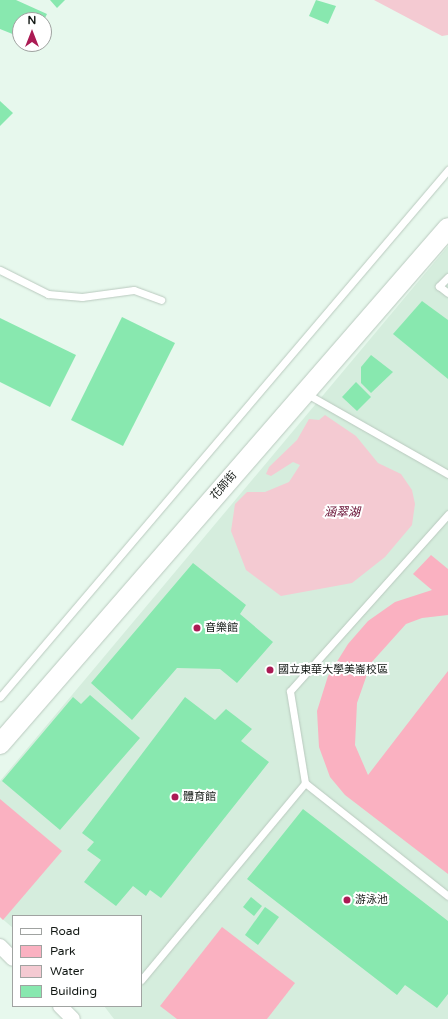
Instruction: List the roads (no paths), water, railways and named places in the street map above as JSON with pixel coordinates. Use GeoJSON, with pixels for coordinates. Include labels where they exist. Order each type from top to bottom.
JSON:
{"type":"FeatureCollection","features":[{"type":"Feature","properties":{"kind":"street","name":"花師街"},"geometry":{"type":"LineString","coordinates":[[0,744],[448,228]]}},
{"type":"Feature","properties":{"kind":"street"},"geometry":{"type":"LineString","coordinates":[[0,946],[12,958]]}},
{"type":"Feature","properties":{"kind":"street"},"geometry":{"type":"LineString","coordinates":[[61,1007],[73,1019]]}},
{"type":"Feature","properties":{"kind":"lane"},"geometry":{"type":"LineString","coordinates":[[0,697],[448,170]]}},
{"type":"Feature","properties":{"kind":"lane"},"geometry":{"type":"LineString","coordinates":[[0,270],[48,294],[82,297],[134,290],[161,300]]}},
{"type":"Feature","properties":{"kind":"lane"},"geometry":{"type":"LineString","coordinates":[[448,277],[439,286],[448,293]]}},
{"type":"Feature","properties":{"kind":"lane"},"geometry":{"type":"LineString","coordinates":[[305,393],[448,474]]}},
{"type":"Feature","properties":{"kind":"lane"},"geometry":{"type":"LineString","coordinates":[[448,514],[290,691],[306,783],[448,896]]}},
{"type":"Feature","properties":{"kind":"lane"},"geometry":{"type":"LineString","coordinates":[[142,979],[306,783]]}},
{"type":"Feature","properties":{"kind":"water"},"geometry":{"type":"Polygon","coordinates":[[[374,0],[448,0],[448,35],[442,36],[374,0]]]}},
{"type":"Feature","properties":{"kind":"water","name":"涵翠湖"},"geometry":{"type":"Polygon","coordinates":[[[325,415],[356,436],[378,463],[401,474],[412,490],[415,504],[412,525],[385,557],[352,583],[281,596],[246,570],[231,531],[235,504],[247,492],[265,492],[289,482],[300,465],[293,462],[271,476],[266,474],[269,467],[297,440],[309,419],[319,420],[325,415]]]}},
{"type":"Feature","properties":{"kind":"place","name":"音樂館"},"geometry":{"type":"Point","coordinates":[197,628]}},
{"type":"Feature","properties":{"kind":"place","name":"國立東華大學美崙校區"},"geometry":{"type":"Point","coordinates":[270,670]}},
{"type":"Feature","properties":{"kind":"place","name":"體育館"},"geometry":{"type":"Point","coordinates":[175,797]}},
{"type":"Feature","properties":{"kind":"place","name":"游泳池"},"geometry":{"type":"Point","coordinates":[347,900]}}]}
